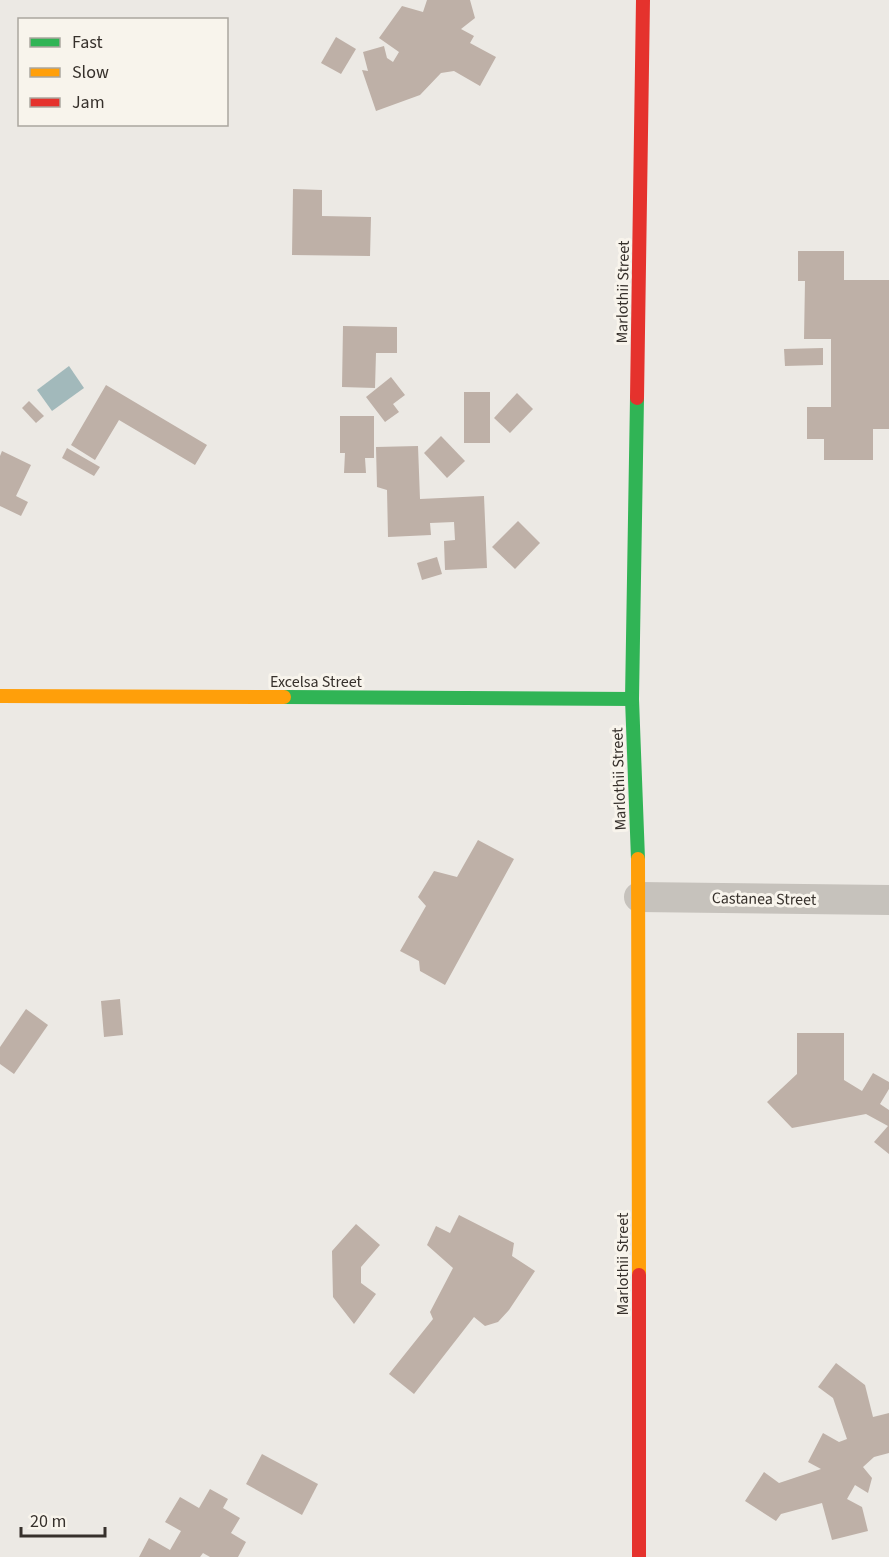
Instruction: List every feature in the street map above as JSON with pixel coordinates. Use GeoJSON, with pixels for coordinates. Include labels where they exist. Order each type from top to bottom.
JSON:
{"type":"FeatureCollection","features":[{"type":"Feature","properties":{"kind":"street","name":"Marlothii Street"},"geometry":{"type":"LineString","coordinates":[[639,1557],[639,897],[632,699],[643,0]]}},
{"type":"Feature","properties":{"kind":"street","name":"Excelsa Street"},"geometry":{"type":"LineString","coordinates":[[0,696],[632,699]]}},
{"type":"Feature","properties":{"kind":"street","name":"Castanea Street"},"geometry":{"type":"LineString","coordinates":[[639,897],[889,900]]}},
{"type":"Feature","properties":{"kind":"water"},"geometry":{"type":"Polygon","coordinates":[[[69,366],[84,388],[52,411],[37,390],[69,366]]]}},
{"type":"Feature","properties":{"kind":"building"},"geometry":{"type":"Polygon","coordinates":[[[427,0],[470,0],[475,18],[461,29],[474,36],[470,43],[496,57],[480,86],[454,71],[441,73],[420,95],[376,111],[362,70],[368,71],[363,52],[384,46],[387,58],[393,62],[399,52],[379,38],[402,6],[423,12],[427,0]]]}},
{"type":"Feature","properties":{"kind":"building"},"geometry":{"type":"Polygon","coordinates":[[[336,37],[356,49],[341,74],[321,63],[336,37]]]}},
{"type":"Feature","properties":{"kind":"building"},"geometry":{"type":"Polygon","coordinates":[[[293,189],[322,190],[322,216],[371,217],[370,256],[292,255],[293,189]]]}},
{"type":"Feature","properties":{"kind":"building"},"geometry":{"type":"Polygon","coordinates":[[[798,251],[844,251],[844,280],[889,280],[889,429],[873,429],[873,460],[824,460],[824,439],[807,439],[807,407],[831,407],[831,339],[804,339],[805,281],[798,281],[798,251]]]}},
{"type":"Feature","properties":{"kind":"building"},"geometry":{"type":"Polygon","coordinates":[[[343,326],[397,327],[397,353],[376,353],[375,388],[342,387],[343,326]]]}},
{"type":"Feature","properties":{"kind":"building"},"geometry":{"type":"Polygon","coordinates":[[[823,348],[823,365],[785,366],[784,349],[823,348]]]}},
{"type":"Feature","properties":{"kind":"building"},"geometry":{"type":"Polygon","coordinates":[[[391,377],[405,395],[393,404],[399,412],[385,422],[366,397],[391,377]]]}},
{"type":"Feature","properties":{"kind":"building"},"geometry":{"type":"Polygon","coordinates":[[[106,385],[207,445],[195,465],[119,420],[95,460],[71,445],[106,385]]]}},
{"type":"Feature","properties":{"kind":"building"},"geometry":{"type":"Polygon","coordinates":[[[464,392],[490,392],[490,443],[464,443],[464,392]]]}},
{"type":"Feature","properties":{"kind":"building"},"geometry":{"type":"Polygon","coordinates":[[[517,393],[533,409],[510,433],[494,418],[517,393]]]}},
{"type":"Feature","properties":{"kind":"building"},"geometry":{"type":"Polygon","coordinates":[[[29,401],[44,416],[36,423],[22,408],[29,401]]]}},
{"type":"Feature","properties":{"kind":"building"},"geometry":{"type":"Polygon","coordinates":[[[340,416],[374,416],[374,458],[365,458],[366,473],[344,473],[345,453],[340,453],[340,416]]]}},
{"type":"Feature","properties":{"kind":"building"},"geometry":{"type":"Polygon","coordinates":[[[441,436],[465,461],[447,478],[424,453],[441,436]]]}},
{"type":"Feature","properties":{"kind":"building"},"geometry":{"type":"Polygon","coordinates":[[[418,446],[420,499],[484,496],[487,568],[445,570],[444,541],[455,540],[454,522],[430,523],[431,535],[388,537],[387,490],[377,487],[376,447],[418,446]]]}},
{"type":"Feature","properties":{"kind":"building"},"geometry":{"type":"Polygon","coordinates":[[[67,448],[100,467],[94,476],[62,458],[67,448]]]}},
{"type":"Feature","properties":{"kind":"building"},"geometry":{"type":"Polygon","coordinates":[[[2,451],[31,465],[16,496],[28,502],[21,516],[0,506],[0,456],[2,451]]]}},
{"type":"Feature","properties":{"kind":"building"},"geometry":{"type":"Polygon","coordinates":[[[518,521],[540,543],[515,569],[492,547],[518,521]]]}},
{"type":"Feature","properties":{"kind":"building"},"geometry":{"type":"Polygon","coordinates":[[[437,557],[442,574],[422,580],[417,563],[437,557]]]}},
{"type":"Feature","properties":{"kind":"building"},"geometry":{"type":"Polygon","coordinates":[[[478,840],[514,859],[445,985],[420,971],[419,961],[400,951],[426,906],[418,897],[434,871],[457,877],[478,840]]]}},
{"type":"Feature","properties":{"kind":"building"},"geometry":{"type":"Polygon","coordinates":[[[120,999],[123,1035],[104,1037],[101,1001],[120,999]]]}},
{"type":"Feature","properties":{"kind":"building"},"geometry":{"type":"Polygon","coordinates":[[[26,1009],[48,1025],[14,1074],[0,1064],[0,1047],[26,1009]]]}},
{"type":"Feature","properties":{"kind":"building"},"geometry":{"type":"Polygon","coordinates":[[[797,1033],[844,1033],[844,1080],[862,1091],[873,1073],[889,1082],[889,1089],[880,1104],[889,1110],[889,1154],[874,1142],[888,1126],[866,1114],[792,1128],[767,1102],[797,1074],[797,1033]]]}},
{"type":"Feature","properties":{"kind":"building"},"geometry":{"type":"Polygon","coordinates":[[[459,1215],[514,1243],[512,1256],[535,1271],[509,1310],[498,1322],[485,1326],[474,1317],[414,1394],[389,1374],[433,1319],[430,1312],[453,1268],[427,1245],[436,1226],[450,1233],[459,1215]]]}},
{"type":"Feature","properties":{"kind":"building"},"geometry":{"type":"Polygon","coordinates":[[[356,1224],[380,1245],[361,1267],[361,1283],[376,1294],[354,1324],[333,1297],[332,1251],[356,1224]]]}},
{"type":"Feature","properties":{"kind":"building"},"geometry":{"type":"Polygon","coordinates":[[[836,1363],[865,1385],[873,1417],[889,1413],[889,1453],[874,1457],[863,1467],[872,1478],[868,1493],[855,1485],[847,1499],[862,1507],[868,1531],[832,1540],[822,1503],[781,1514],[776,1521],[745,1501],[764,1472],[779,1483],[821,1469],[808,1462],[823,1433],[839,1442],[847,1439],[833,1398],[818,1387],[836,1363]]]}},
{"type":"Feature","properties":{"kind":"building"},"geometry":{"type":"Polygon","coordinates":[[[262,1454],[318,1484],[302,1515],[246,1484],[262,1454]]]}},
{"type":"Feature","properties":{"kind":"building"},"geometry":{"type":"Polygon","coordinates":[[[210,1489],[228,1499],[223,1508],[240,1518],[231,1533],[246,1542],[238,1557],[210,1557],[203,1553],[200,1557],[139,1557],[149,1538],[170,1550],[181,1531],[165,1522],[180,1497],[199,1508],[210,1489]]]}},
{"type":"Feature","properties":{"kind":"traffic: fast"},"geometry":{"type":"LineString","coordinates":[[637,398],[632,699],[638,859]]}},
{"type":"Feature","properties":{"kind":"traffic: fast"},"geometry":{"type":"LineString","coordinates":[[284,697],[632,699]]}},
{"type":"Feature","properties":{"kind":"traffic: slow"},"geometry":{"type":"LineString","coordinates":[[0,696],[284,697]]}},
{"type":"Feature","properties":{"kind":"traffic: slow"},"geometry":{"type":"LineString","coordinates":[[638,859],[639,1275]]}},
{"type":"Feature","properties":{"kind":"traffic: jam"},"geometry":{"type":"LineString","coordinates":[[637,398],[643,0]]}},
{"type":"Feature","properties":{"kind":"traffic: jam"},"geometry":{"type":"LineString","coordinates":[[639,1275],[639,1557]]}}]}
